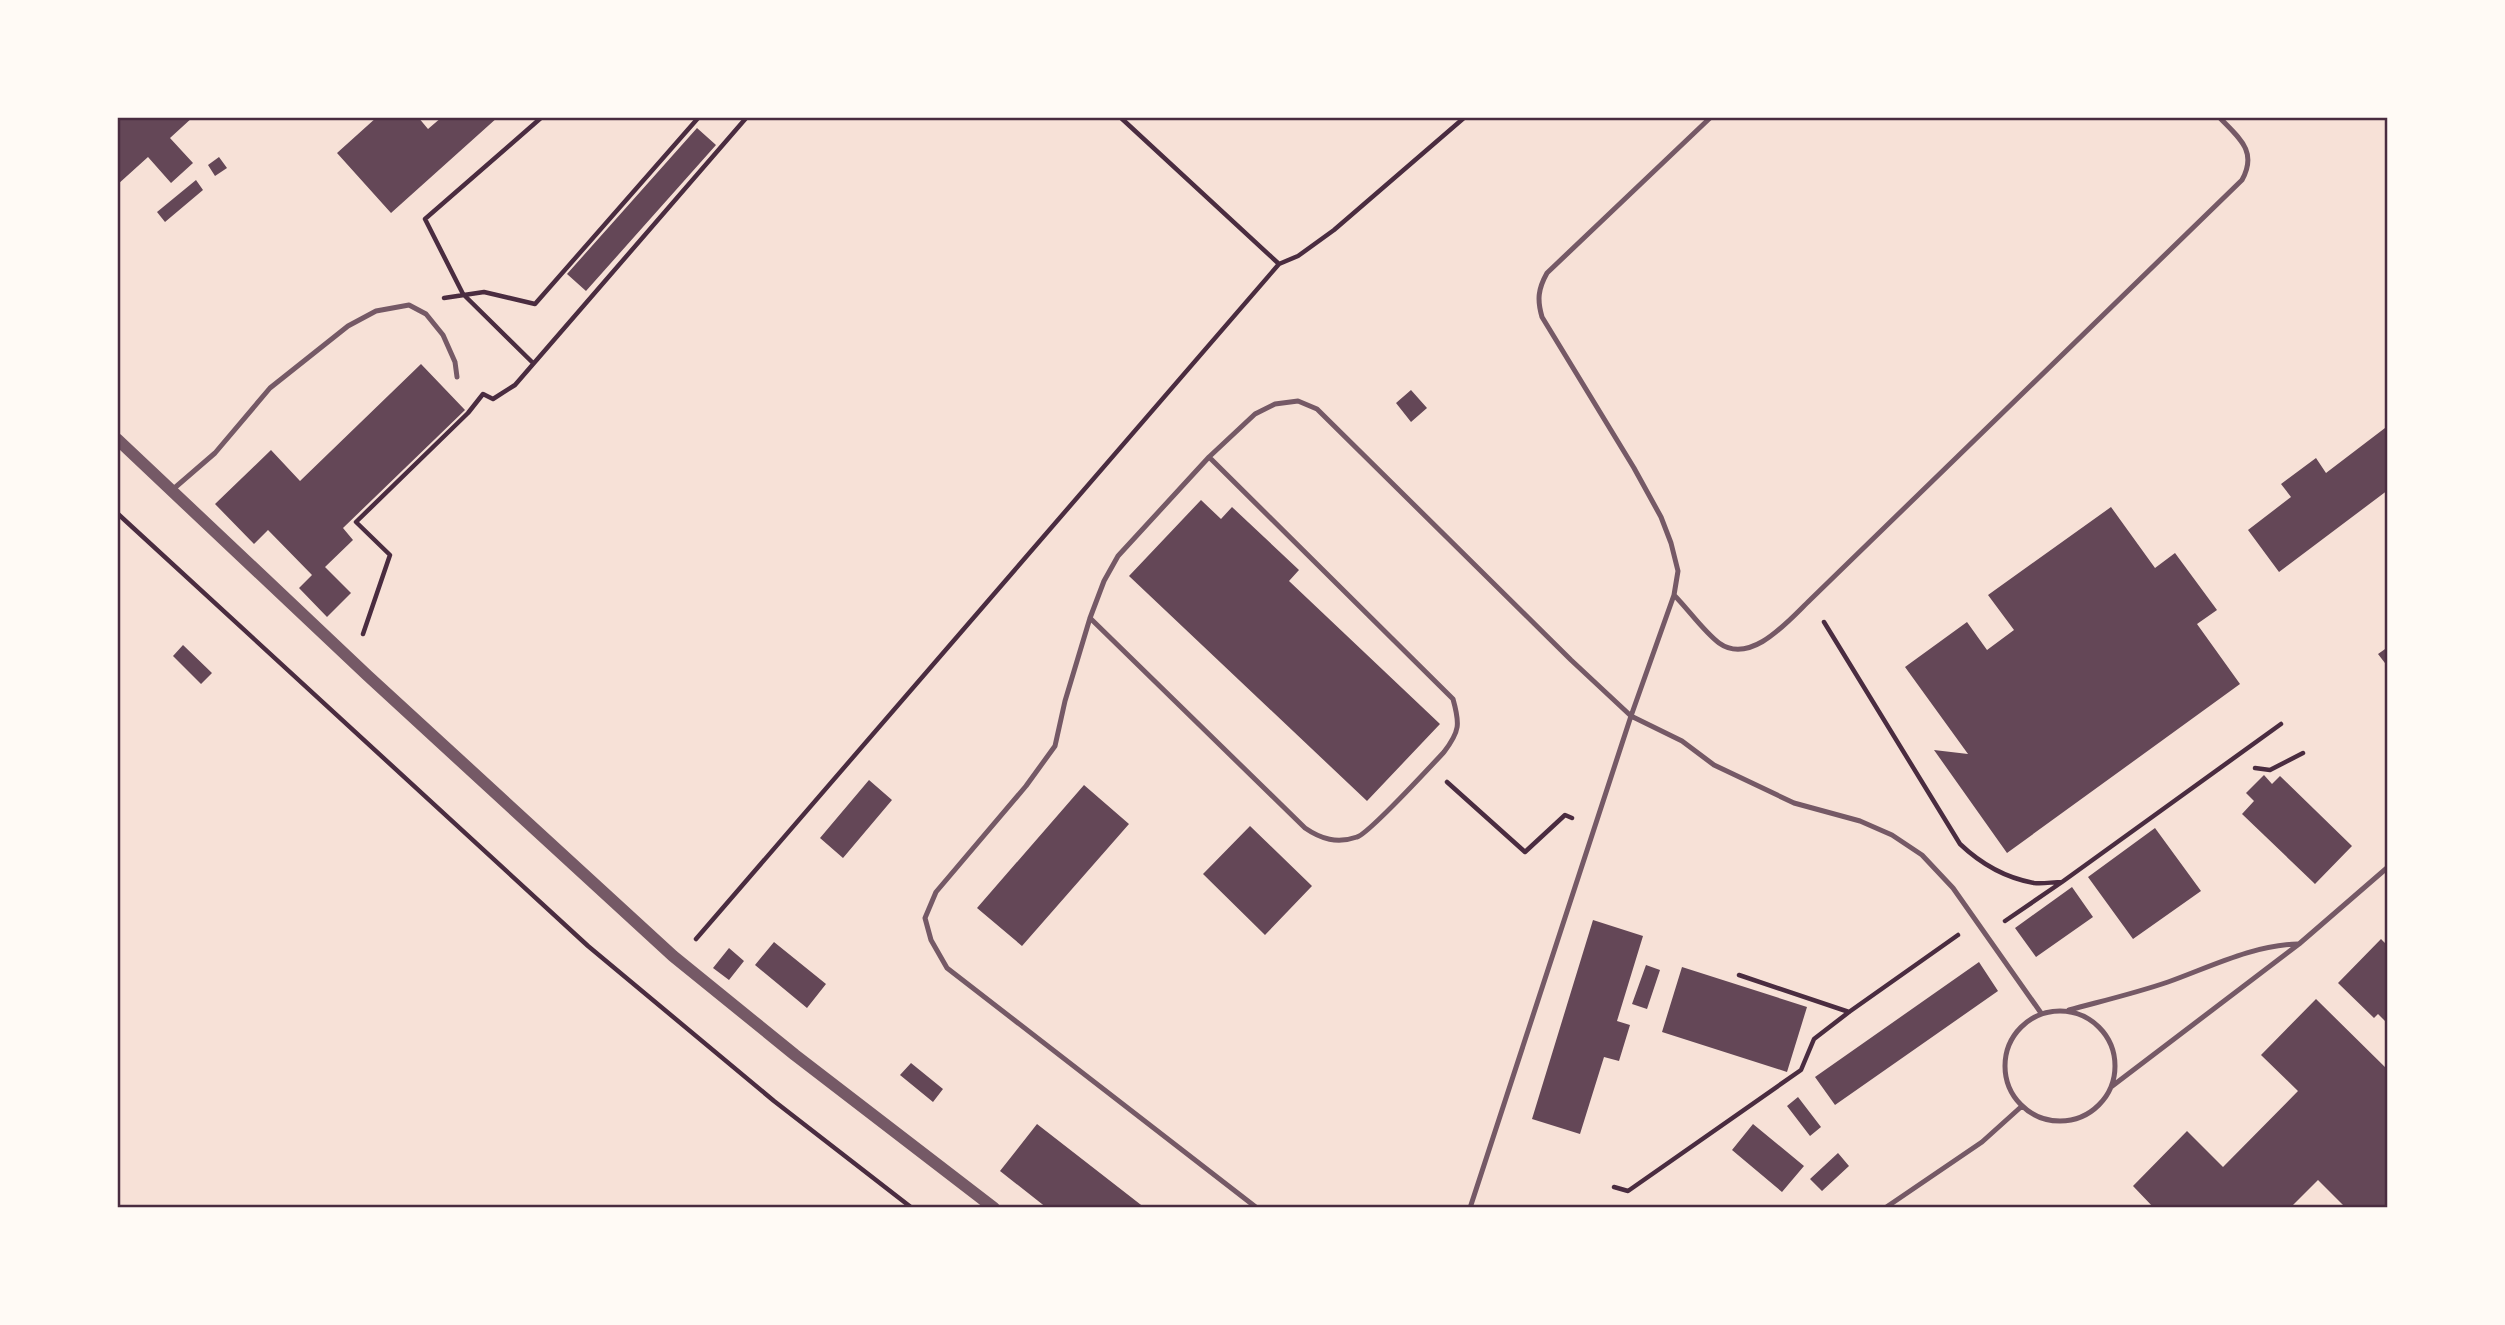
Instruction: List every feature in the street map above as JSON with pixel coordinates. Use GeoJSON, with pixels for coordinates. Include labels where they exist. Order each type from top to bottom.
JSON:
{"type":"FeatureCollection","features":[{"type":"Feature","properties":{"kind":"street"},"geometry":{"type":"LineString","coordinates":[[117,439],[368,676],[673,956],[766,1032],[994,1208]]}},
{"type":"Feature","properties":{"kind":"lane"},"geometry":{"type":"LineString","coordinates":[[1470,1208],[1631,716],[1674,595],[1678,570],[1661,517],[1542,317],[1537,300],[1540,285],[1546,273],[1711,117]]}},
{"type":"Feature","properties":{"kind":"lane"},"geometry":{"type":"LineString","coordinates":[[1674,595],[1720,644],[1736,650],[1766,641],[2242,180],[2248,170],[2249,156],[2244,143],[2219,117]]}},
{"type":"Feature","properties":{"kind":"lane"},"geometry":{"type":"LineString","coordinates":[[171,491],[215,453],[270,388],[348,326],[376,311],[409,305],[426,314],[443,335],[457,377]]}},
{"type":"Feature","properties":{"kind":"lane"},"geometry":{"type":"LineString","coordinates":[[1257,1208],[947,968],[930,940],[925,918],[936,892],[1026,786],[1055,746],[1065,701],[1090,618],[1104,581],[1118,556],[1209,457],[1255,414],[1275,404],[1298,401],[1317,409],[1631,716],[1682,741],[1714,765],[1794,803],[1860,821],[1892,835],[1922,855],[1953,888],[2041,1013]]}},
{"type":"Feature","properties":{"kind":"lane"},"geometry":{"type":"LineString","coordinates":[[1090,618],[1305,828],[1321,839],[1359,837],[1454,739],[1459,723],[1453,699],[1209,457]]}},
{"type":"Feature","properties":{"kind":"lane"},"geometry":{"type":"LineString","coordinates":[[2299,944],[2259,949],[2165,983],[2066,1011],[2041,1013],[2018,1029],[2010,1041],[2004,1068],[2013,1095],[2034,1115],[2048,1120],[2078,1118],[2098,1105],[2111,1087],[2299,944],[2388,867]]}},
{"type":"Feature","properties":{"kind":"lane"},"geometry":{"type":"LineString","coordinates":[[2066,1011],[2089,1020],[2107,1038],[2113,1053],[2115,1070],[2111,1087]]}},
{"type":"Feature","properties":{"kind":"lane"},"geometry":{"type":"LineString","coordinates":[[1885,1208],[1982,1142],[2022,1106]]}},
{"type":"Feature","properties":{"kind":"path"},"geometry":{"type":"LineString","coordinates":[[533,363],[463,294],[425,219],[542,117]]}},
{"type":"Feature","properties":{"kind":"path"},"geometry":{"type":"LineString","coordinates":[[409,305],[484,292],[535,304],[699,117]]}},
{"type":"Feature","properties":{"kind":"path"},"geometry":{"type":"LineString","coordinates":[[362,637],[390,555],[356,522],[483,394],[493,399],[515,385],[747,117]]}},
{"type":"Feature","properties":{"kind":"path"},"geometry":{"type":"LineString","coordinates":[[1120,117],[1279,264]]}},
{"type":"Feature","properties":{"kind":"path"},"geometry":{"type":"LineString","coordinates":[[694,941],[1279,264],[1298,256],[1334,230],[1465,117]]}},
{"type":"Feature","properties":{"kind":"path"},"geometry":{"type":"LineString","coordinates":[[117,513],[589,946],[774,1101],[912,1208]]}},
{"type":"Feature","properties":{"kind":"path"},"geometry":{"type":"LineString","coordinates":[[1810,600],[1960,844],[1977,860],[1997,870],[2035,883],[2062,882]]}},
{"type":"Feature","properties":{"kind":"path"},"geometry":{"type":"LineString","coordinates":[[1986,935],[2281,724]]}},
{"type":"Feature","properties":{"kind":"path"},"geometry":{"type":"LineString","coordinates":[[2255,768],[2270,770],[2302,753]]}},
{"type":"Feature","properties":{"kind":"path"},"geometry":{"type":"LineString","coordinates":[[1438,790],[1447,781],[1525,852],[1565,815],[1596,827]]}},
{"type":"Feature","properties":{"kind":"path"},"geometry":{"type":"LineString","coordinates":[[1614,1187],[1628,1191],[1801,1070],[1814,1040],[1849,1012],[1977,922]]}},
{"type":"Feature","properties":{"kind":"path"},"geometry":{"type":"LineString","coordinates":[[1739,975],[1849,1012]]}},
{"type":"Feature","properties":{"kind":"building"},"geometry":{"type":"Polygon","coordinates":[[[117,117],[193,117],[170,138],[193,163],[171,183],[148,157],[117,185],[117,117]]]}},
{"type":"Feature","properties":{"kind":"building"},"geometry":{"type":"Polygon","coordinates":[[[377,117],[418,117],[428,129],[442,117],[498,117],[391,213],[337,153],[377,117]]]}},
{"type":"Feature","properties":{"kind":"building"},"geometry":{"type":"Polygon","coordinates":[[[697,128],[716,145],[586,291],[567,274],[697,128]]]}},
{"type":"Feature","properties":{"kind":"building"},"geometry":{"type":"Polygon","coordinates":[[[219,157],[227,168],[215,176],[208,165],[219,157]]]}},
{"type":"Feature","properties":{"kind":"building"},"geometry":{"type":"Polygon","coordinates":[[[196,180],[203,190],[165,222],[157,212],[196,180]]]}},
{"type":"Feature","properties":{"kind":"building"},"geometry":{"type":"Polygon","coordinates":[[[421,364],[465,410],[343,528],[353,540],[325,567],[351,593],[327,617],[299,588],[312,575],[268,530],[254,544],[215,504],[271,450],[300,481],[421,364]]]}},
{"type":"Feature","properties":{"kind":"building"},"geometry":{"type":"Polygon","coordinates":[[[1411,390],[1427,408],[1411,422],[1396,403],[1411,390]]]}},
{"type":"Feature","properties":{"kind":"building"},"geometry":{"type":"Polygon","coordinates":[[[2385,428],[2388,432],[2388,490],[2279,572],[2248,530],[2291,497],[2281,484],[2316,458],[2326,473],[2385,428]]]}},
{"type":"Feature","properties":{"kind":"building"},"geometry":{"type":"Polygon","coordinates":[[[1201,500],[1221,519],[1232,507],[1299,570],[1289,581],[1440,724],[1367,801],[1129,576],[1201,500]]]}},
{"type":"Feature","properties":{"kind":"building"},"geometry":{"type":"Polygon","coordinates":[[[2111,507],[2155,568],[2175,553],[2217,610],[2197,624],[2240,684],[2007,853],[1934,750],[1968,754],[1905,667],[1967,622],[1987,650],[2014,630],[1988,595],[2111,507]]]}},
{"type":"Feature","properties":{"kind":"building"},"geometry":{"type":"Polygon","coordinates":[[[183,645],[212,673],[201,684],[173,656],[183,645]]]}},
{"type":"Feature","properties":{"kind":"building"},"geometry":{"type":"Polygon","coordinates":[[[2388,647],[2388,667],[2378,654],[2388,647]]]}},
{"type":"Feature","properties":{"kind":"building"},"geometry":{"type":"Polygon","coordinates":[[[2264,775],[2272,784],[2280,776],[2352,846],[2315,884],[2242,814],[2254,801],[2246,793],[2264,775]]]}},
{"type":"Feature","properties":{"kind":"building"},"geometry":{"type":"Polygon","coordinates":[[[869,780],[892,800],[843,858],[820,838],[869,780]]]}},
{"type":"Feature","properties":{"kind":"building"},"geometry":{"type":"Polygon","coordinates":[[[1084,785],[1129,824],[1022,946],[977,908],[1084,785]]]}},
{"type":"Feature","properties":{"kind":"building"},"geometry":{"type":"Polygon","coordinates":[[[1250,826],[1312,886],[1265,935],[1203,874],[1250,826]]]}},
{"type":"Feature","properties":{"kind":"building"},"geometry":{"type":"Polygon","coordinates":[[[2155,828],[2201,891],[2133,939],[2088,877],[2155,828]]]}},
{"type":"Feature","properties":{"kind":"building"},"geometry":{"type":"Polygon","coordinates":[[[2072,887],[2093,917],[2036,957],[2015,928],[2072,887]]]}},
{"type":"Feature","properties":{"kind":"building"},"geometry":{"type":"Polygon","coordinates":[[[1593,920],[1643,936],[1617,1021],[1630,1025],[1619,1061],[1604,1057],[1580,1134],[1532,1119],[1593,920]]]}},
{"type":"Feature","properties":{"kind":"building"},"geometry":{"type":"Polygon","coordinates":[[[2381,939],[2388,946],[2388,1024],[2378,1014],[2374,1018],[2338,983],[2381,939]]]}},
{"type":"Feature","properties":{"kind":"building"},"geometry":{"type":"Polygon","coordinates":[[[774,942],[826,984],[807,1008],[755,965],[774,942]]]}},
{"type":"Feature","properties":{"kind":"building"},"geometry":{"type":"Polygon","coordinates":[[[729,948],[744,961],[729,980],[713,968],[729,948]]]}},
{"type":"Feature","properties":{"kind":"building"},"geometry":{"type":"Polygon","coordinates":[[[1979,962],[1998,991],[1835,1105],[1815,1077],[1979,962]]]}},
{"type":"Feature","properties":{"kind":"building"},"geometry":{"type":"Polygon","coordinates":[[[1646,965],[1660,970],[1647,1009],[1632,1004],[1646,965]]]}},
{"type":"Feature","properties":{"kind":"building"},"geometry":{"type":"Polygon","coordinates":[[[1682,967],[1807,1007],[1787,1072],[1662,1032],[1682,967]]]}},
{"type":"Feature","properties":{"kind":"building"},"geometry":{"type":"Polygon","coordinates":[[[2316,999],[2388,1070],[2388,1208],[2346,1208],[2318,1180],[2290,1208],[2154,1208],[2133,1186],[2187,1131],[2223,1167],[2298,1091],[2261,1055],[2316,999]]]}},
{"type":"Feature","properties":{"kind":"building"},"geometry":{"type":"Polygon","coordinates":[[[911,1063],[943,1089],[933,1102],[900,1075],[911,1063]]]}},
{"type":"Feature","properties":{"kind":"building"},"geometry":{"type":"Polygon","coordinates":[[[1798,1097],[1821,1127],[1810,1136],[1787,1106],[1798,1097]]]}},
{"type":"Feature","properties":{"kind":"building"},"geometry":{"type":"Polygon","coordinates":[[[1037,1124],[1145,1208],[1047,1208],[1000,1171],[1037,1124]]]}},
{"type":"Feature","properties":{"kind":"building"},"geometry":{"type":"Polygon","coordinates":[[[1753,1124],[1804,1166],[1782,1192],[1732,1150],[1753,1124]]]}},
{"type":"Feature","properties":{"kind":"building"},"geometry":{"type":"Polygon","coordinates":[[[1838,1153],[1849,1166],[1822,1191],[1810,1179],[1838,1153]]]}}]}
